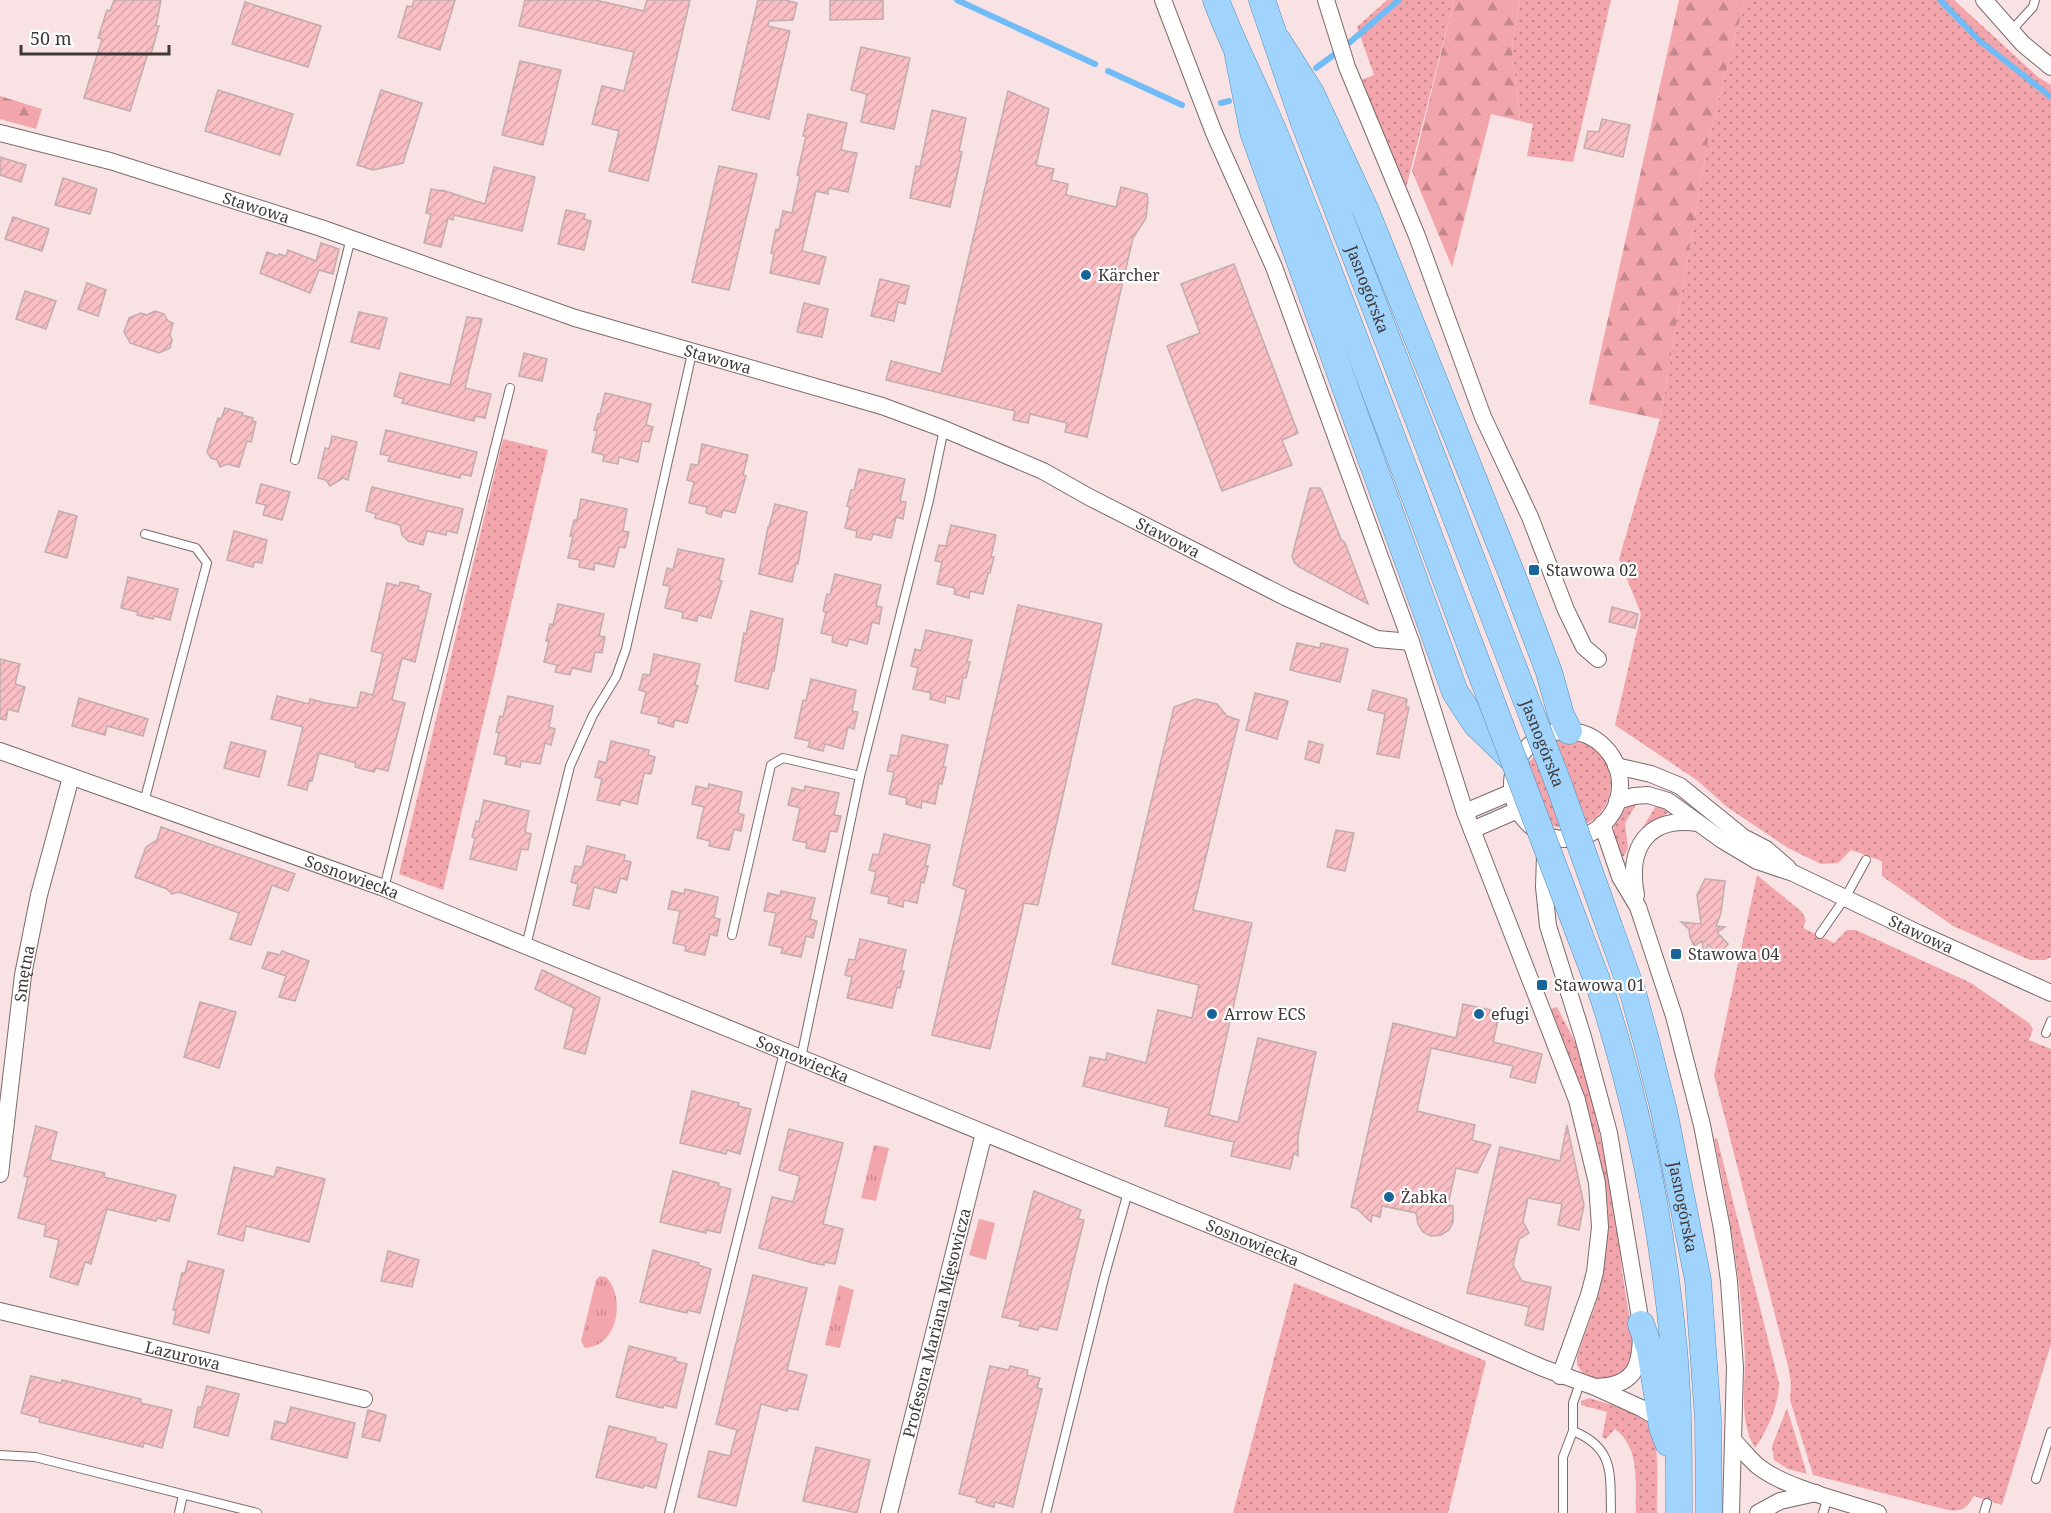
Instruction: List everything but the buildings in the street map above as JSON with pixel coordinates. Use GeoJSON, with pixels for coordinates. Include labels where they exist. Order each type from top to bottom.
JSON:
{"type":"FeatureCollection","features":[{"type":"Feature","properties":{"kind":"main road","name":"Jasnogórska"},"geometry":{"type":"LineString","coordinates":[[1216,0],[1238,56],[1273,127],[1341,299],[1604,1000],[1635,1114],[1660,1239],[1674,1349],[1679,1513]]}},
{"type":"Feature","properties":{"kind":"main road","name":"Jasnogórska"},"geometry":{"type":"LineString","coordinates":[[1262,0],[1278,41],[1304,123],[1559,785],[1633,993],[1664,1111],[1698,1280],[1708,1419],[1709,1513]]}},
{"type":"Feature","properties":{"kind":"main road"},"geometry":{"type":"LineString","coordinates":[[1278,41],[1311,93],[1366,212],[1514,577],[1549,672],[1561,715],[1569,731]]}},
{"type":"Feature","properties":{"kind":"main road"},"geometry":{"type":"LineString","coordinates":[[1238,56],[1253,132],[1455,692],[1476,724],[1516,762]]}},
{"type":"Feature","properties":{"kind":"main road"},"geometry":{"type":"LineString","coordinates":[[1641,1324],[1650,1350],[1662,1427],[1679,1475]]}},
{"type":"Feature","properties":{"kind":"street"},"geometry":{"type":"LineString","coordinates":[[1163,0],[1214,133],[1274,267],[1411,642],[1465,812],[1577,1100],[1597,1183],[1600,1227],[1595,1272],[1589,1295],[1560,1376]]}},
{"type":"Feature","properties":{"kind":"street"},"geometry":{"type":"LineString","coordinates":[[1326,0],[1347,67],[1417,236],[1483,417],[1530,517],[1566,610],[1584,648],[1598,659]]}},
{"type":"Feature","properties":{"kind":"street"},"geometry":{"type":"LineString","coordinates":[[1984,0],[2023,44],[2051,67]]}},
{"type":"Feature","properties":{"kind":"street","name":"Stawowa"},"geometry":{"type":"LineString","coordinates":[[0,133],[110,161],[351,238],[575,318],[882,406],[944,429],[1043,471],[1089,497],[1285,597],[1377,639],[1411,642]]}},
{"type":"Feature","properties":{"kind":"street"},"geometry":{"type":"LineString","coordinates":[[1569,731],[1588,735],[1600,743],[1616,766],[1619,782],[1617,801],[1602,824],[1576,837],[1562,838],[1535,829],[1524,820],[1512,792],[1513,773],[1516,762],[1525,749],[1538,738],[1553,732],[1569,731]]}},
{"type":"Feature","properties":{"kind":"street","name":"Sosnowiecka"},"geometry":{"type":"LineString","coordinates":[[0,751],[384,888],[1298,1261],[1560,1376],[1641,1407],[1653,1415],[1662,1427]]}},
{"type":"Feature","properties":{"kind":"street","name":"Stawowa"},"geometry":{"type":"LineString","coordinates":[[1616,766],[1651,774],[1680,786],[1743,837],[1766,849],[1793,873]]}},
{"type":"Feature","properties":{"kind":"street","name":"Smętna"},"geometry":{"type":"LineString","coordinates":[[0,1174],[23,975],[39,895],[72,777]]}},
{"type":"Feature","properties":{"kind":"street"},"geometry":{"type":"LineString","coordinates":[[1465,812],[1512,792]]}},
{"type":"Feature","properties":{"kind":"street","name":"Stawowa"},"geometry":{"type":"LineString","coordinates":[[1617,801],[1648,795],[1668,801],[1722,840],[1757,861],[1793,873],[2051,993]]}},
{"type":"Feature","properties":{"kind":"street"},"geometry":{"type":"LineString","coordinates":[[1472,830],[1518,810]]}},
{"type":"Feature","properties":{"kind":"street"},"geometry":{"type":"LineString","coordinates":[[1638,907],[1632,870],[1635,854],[1644,839],[1657,828],[1673,822],[1699,824]]}},
{"type":"Feature","properties":{"kind":"street","name":"Jasnogórska"},"geometry":{"type":"LineString","coordinates":[[1602,824],[1620,877],[1638,907],[1674,1016],[1695,1095],[1722,1229],[1729,1281],[1735,1368],[1731,1513]]}},
{"type":"Feature","properties":{"kind":"street"},"geometry":{"type":"LineString","coordinates":[[1548,835],[1544,887],[1548,926],[1583,1037],[1609,1133],[1641,1324]]}},
{"type":"Feature","properties":{"kind":"street","name":"Profesora Mariana Mięsowicza"},"geometry":{"type":"LineString","coordinates":[[889,1513],[984,1133]]}},
{"type":"Feature","properties":{"kind":"street","name":"Lazurowa"},"geometry":{"type":"LineString","coordinates":[[0,1311],[364,1399]]}},
{"type":"Feature","properties":{"kind":"street","name":"Sosnowiecka"},"geometry":{"type":"LineString","coordinates":[[1588,1385],[1611,1387],[1623,1383],[1637,1368],[1641,1352],[1641,1324]]}},
{"type":"Feature","properties":{"kind":"street"},"geometry":{"type":"LineString","coordinates":[[1733,1440],[1760,1467],[1822,1501]]}},
{"type":"Feature","properties":{"kind":"street"},"geometry":{"type":"LineString","coordinates":[[1758,1513],[1780,1501],[1822,1501],[1878,1513]]}},
{"type":"Feature","properties":{"kind":"lane"},"geometry":{"type":"LineString","coordinates":[[2011,31],[2033,7],[2035,0]]}},
{"type":"Feature","properties":{"kind":"lane"},"geometry":{"type":"LineString","coordinates":[[295,460],[351,238]]}},
{"type":"Feature","properties":{"kind":"lane"},"geometry":{"type":"LineString","coordinates":[[526,946],[570,766],[593,715],[616,677],[626,649],[692,352]]}},
{"type":"Feature","properties":{"kind":"lane"},"geometry":{"type":"LineString","coordinates":[[384,888],[510,388]]}},
{"type":"Feature","properties":{"kind":"lane"},"geometry":{"type":"LineString","coordinates":[[801,1059],[860,776],[929,500],[944,429]]}},
{"type":"Feature","properties":{"kind":"lane"},"geometry":{"type":"LineString","coordinates":[[144,802],[207,563],[196,548],[145,534]]}},
{"type":"Feature","properties":{"kind":"lane"},"geometry":{"type":"LineString","coordinates":[[732,935],[771,765],[783,758],[860,776]]}},
{"type":"Feature","properties":{"kind":"lane"},"geometry":{"type":"LineString","coordinates":[[1820,934],[1845,898],[1866,860]]}},
{"type":"Feature","properties":{"kind":"lane"},"geometry":{"type":"LineString","coordinates":[[2046,1034],[2051,1021]]}},
{"type":"Feature","properties":{"kind":"lane"},"geometry":{"type":"LineString","coordinates":[[669,1513],[784,1052]]}},
{"type":"Feature","properties":{"kind":"lane"},"geometry":{"type":"LineString","coordinates":[[1046,1513],[1128,1192]]}},
{"type":"Feature","properties":{"kind":"lane"},"geometry":{"type":"LineString","coordinates":[[1563,1513],[1563,1457],[1573,1431],[1573,1403],[1588,1385]]}},
{"type":"Feature","properties":{"kind":"lane"},"geometry":{"type":"LineString","coordinates":[[1573,1431],[1587,1437],[1605,1453],[1611,1476],[1611,1513]]}},
{"type":"Feature","properties":{"kind":"lane"},"geometry":{"type":"LineString","coordinates":[[2037,1479],[2051,1432]]}},
{"type":"Feature","properties":{"kind":"lane"},"geometry":{"type":"LineString","coordinates":[[0,1455],[35,1457],[257,1513]]}},
{"type":"Feature","properties":{"kind":"lane"},"geometry":{"type":"LineString","coordinates":[[179,1513],[183,1494]]}},
{"type":"Feature","properties":{"kind":"lane"},"geometry":{"type":"LineString","coordinates":[[1984,1513],[1987,1503]]}},
{"type":"Feature","properties":{"kind":"green space"},"geometry":{"type":"Polygon","coordinates":[[[1387,0],[1454,0],[1406,188],[1361,80],[1374,75],[1357,27],[1387,0]]]}},
{"type":"Feature","properties":{"kind":"green space"},"geometry":{"type":"Polygon","coordinates":[[[1454,0],[1520,0],[1512,49],[1520,121],[1491,114],[1452,267],[1412,171],[1454,0]]]}},
{"type":"Feature","properties":{"kind":"green space"},"geometry":{"type":"Polygon","coordinates":[[[1520,0],[1611,0],[1573,162],[1527,156],[1533,124],[1520,121],[1512,49],[1520,0]]]}},
{"type":"Feature","properties":{"kind":"green space"},"geometry":{"type":"Polygon","coordinates":[[[1679,0],[1745,0],[1708,141],[1660,419],[1589,404],[1679,0]]]}},
{"type":"Feature","properties":{"kind":"green space"},"geometry":{"type":"Polygon","coordinates":[[[1745,0],[1954,0],[2038,77],[2051,85],[2051,957],[2045,960],[2030,960],[1953,926],[1882,876],[1882,861],[1851,850],[1838,863],[1821,864],[1788,848],[1727,807],[1698,781],[1615,725],[1641,614],[1619,559],[1660,419],[1708,141],[1745,0]]]}},
{"type":"Feature","properties":{"kind":"green space"},"geometry":{"type":"Polygon","coordinates":[[[0,96],[42,109],[36,129],[0,119],[0,96]]]}},
{"type":"Feature","properties":{"kind":"green space"},"geometry":{"type":"Polygon","coordinates":[[[503,439],[548,450],[443,890],[399,874],[503,439]]]}},
{"type":"Feature","properties":{"kind":"green space"},"geometry":{"type":"Polygon","coordinates":[[[1561,740],[1585,744],[1601,755],[1609,771],[1610,789],[1605,807],[1592,820],[1574,827],[1549,825],[1526,768],[1540,751],[1561,740]]]}},
{"type":"Feature","properties":{"kind":"green space"},"geometry":{"type":"Polygon","coordinates":[[[1637,803],[1625,823],[1628,848],[1624,856],[1620,856],[1614,824],[1621,812],[1637,803]]]}},
{"type":"Feature","properties":{"kind":"green space"},"geometry":{"type":"Polygon","coordinates":[[[1657,804],[1670,812],[1642,829],[1657,804]]]}},
{"type":"Feature","properties":{"kind":"green space"},"geometry":{"type":"Polygon","coordinates":[[[1757,875],[1802,912],[1806,920],[1803,928],[1834,943],[1847,930],[1856,930],[1971,983],[2029,1023],[2033,1029],[2029,1040],[2051,1049],[2051,1344],[2002,1505],[1974,1496],[1964,1508],[1948,1510],[1813,1475],[1790,1400],[1791,1383],[1788,1366],[1714,1075],[1757,875]]]}},
{"type":"Feature","properties":{"kind":"green space"},"geometry":{"type":"Polygon","coordinates":[[[1557,1007],[1576,1044],[1592,1100],[1615,1204],[1622,1271],[1635,1353],[1622,1375],[1603,1381],[1583,1374],[1577,1365],[1577,1356],[1597,1300],[1604,1271],[1608,1211],[1601,1164],[1583,1096],[1551,1009],[1557,1007]]]}},
{"type":"Feature","properties":{"kind":"green space"},"geometry":{"type":"Polygon","coordinates":[[[1717,1138],[1779,1383],[1772,1417],[1755,1448],[1745,1416],[1745,1358],[1740,1293],[1729,1216],[1714,1139],[1717,1138]]]}},
{"type":"Feature","properties":{"kind":"green space"},"geometry":{"type":"Polygon","coordinates":[[[874,1145],[889,1148],[876,1201],[861,1198],[874,1145]]]}},
{"type":"Feature","properties":{"kind":"green space"},"geometry":{"type":"Polygon","coordinates":[[[979,1219],[995,1223],[986,1260],[969,1255],[979,1219]]]}},
{"type":"Feature","properties":{"kind":"green space"},"geometry":{"type":"Polygon","coordinates":[[[600,1276],[606,1277],[616,1297],[615,1320],[605,1339],[585,1348],[581,1341],[596,1280],[600,1276]]]}},
{"type":"Feature","properties":{"kind":"green space"},"geometry":{"type":"Polygon","coordinates":[[[1294,1283],[1486,1361],[1448,1513],[1233,1513],[1294,1283]]]}},
{"type":"Feature","properties":{"kind":"green space"},"geometry":{"type":"Polygon","coordinates":[[[839,1285],[854,1290],[840,1348],[825,1345],[839,1285]]]}},
{"type":"Feature","properties":{"kind":"green space"},"geometry":{"type":"Polygon","coordinates":[[[1590,1398],[1631,1412],[1643,1418],[1649,1425],[1656,1448],[1657,1513],[1636,1513],[1635,1467],[1629,1446],[1615,1429],[1606,1439],[1602,1437],[1607,1412],[1581,1405],[1581,1401],[1590,1398]]]}},
{"type":"Feature","properties":{"kind":"green space"},"geometry":{"type":"Polygon","coordinates":[[[1787,1408],[1807,1474],[1788,1469],[1774,1460],[1772,1446],[1787,1408]]]}},
{"type":"Feature","properties":{"kind":"waterway"},"geometry":{"type":"LineString","coordinates":[[957,0],[1095,64]]}},
{"type":"Feature","properties":{"kind":"waterway"},"geometry":{"type":"LineString","coordinates":[[1349,43],[1399,0]]}},
{"type":"Feature","properties":{"kind":"waterway"},"geometry":{"type":"LineString","coordinates":[[1940,0],[1980,41],[2051,97]]}},
{"type":"Feature","properties":{"kind":"waterway"},"geometry":{"type":"LineString","coordinates":[[1316,68],[1335,54]]}},
{"type":"Feature","properties":{"kind":"waterway"},"geometry":{"type":"LineString","coordinates":[[1108,71],[1182,105]]}},
{"type":"Feature","properties":{"kind":"waterway"},"geometry":{"type":"LineString","coordinates":[[1221,103],[1229,101]]}},
{"type":"Feature","properties":{"kind":"place","name":"Kärcher"},"geometry":{"type":"Point","coordinates":[1086,275]}},
{"type":"Feature","properties":{"kind":"place","name":"Stawowa 02"},"geometry":{"type":"Point","coordinates":[1534,570]}},
{"type":"Feature","properties":{"kind":"place","name":"Stawowa 04"},"geometry":{"type":"Point","coordinates":[1676,954]}},
{"type":"Feature","properties":{"kind":"place","name":"Stawowa 01"},"geometry":{"type":"Point","coordinates":[1542,985]}},
{"type":"Feature","properties":{"kind":"place","name":"Arrow ECS"},"geometry":{"type":"Point","coordinates":[1212,1014]}},
{"type":"Feature","properties":{"kind":"place","name":"efugi"},"geometry":{"type":"Point","coordinates":[1479,1014]}},
{"type":"Feature","properties":{"kind":"place","name":"Żabka"},"geometry":{"type":"Point","coordinates":[1389,1197]}}]}
